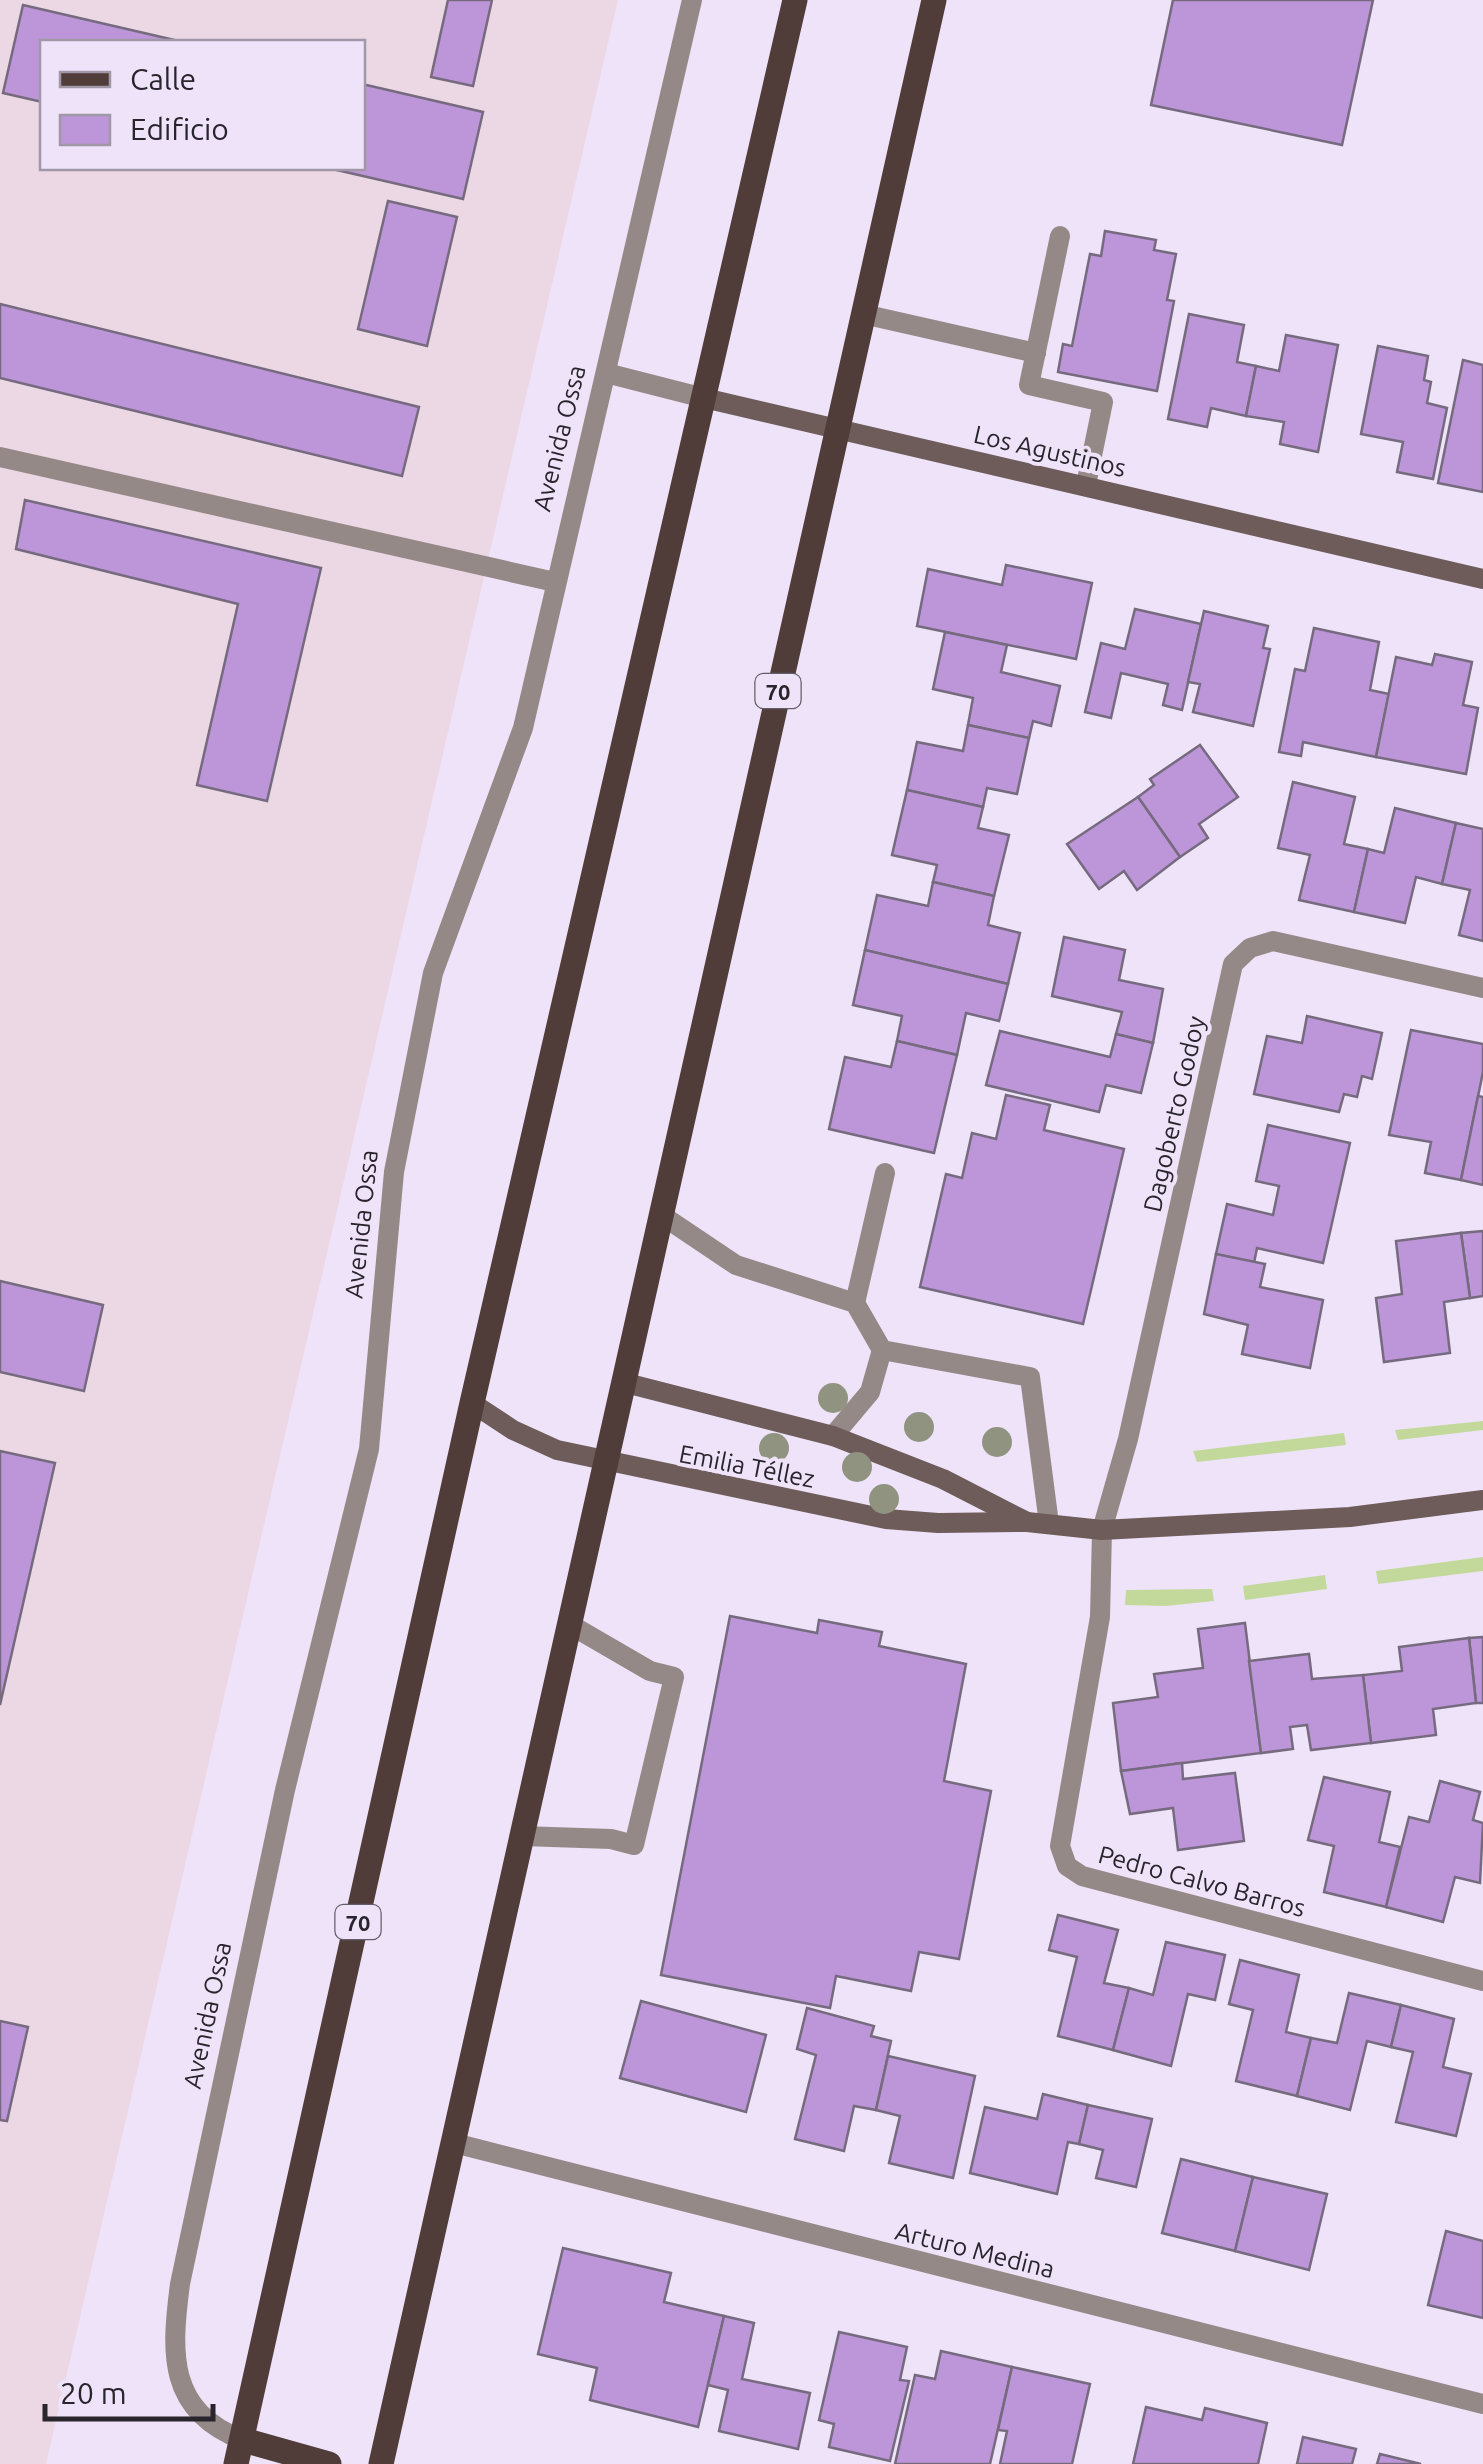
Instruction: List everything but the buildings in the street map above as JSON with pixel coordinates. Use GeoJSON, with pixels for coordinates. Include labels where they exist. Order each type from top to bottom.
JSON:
{"type":"FeatureCollection","features":[{"type":"Feature","properties":{"kind":"main road","name":"70"},"geometry":{"type":"LineString","coordinates":[[240,2452],[472,1403],[795,0]]}},
{"type":"Feature","properties":{"kind":"main road","name":"70"},"geometry":{"type":"LineString","coordinates":[[381,2464],[934,0]]}},
{"type":"Feature","properties":{"kind":"main road"},"geometry":{"type":"LineString","coordinates":[[240,2452],[329,2464]]}},
{"type":"Feature","properties":{"kind":"street","name":"Avenida Ossa"},"geometry":{"type":"LineString","coordinates":[[240,2452],[209,2422],[180,2385],[175,2324],[180,2284],[286,1790],[369,1450],[394,1172],[433,972],[523,728],[692,0]]}},
{"type":"Feature","properties":{"kind":"street"},"geometry":{"type":"LineString","coordinates":[[1060,236],[1030,385],[1102,402],[1086,484]]}},
{"type":"Feature","properties":{"kind":"street"},"geometry":{"type":"LineString","coordinates":[[863,314],[1036,353]]}},
{"type":"Feature","properties":{"kind":"street","name":"Los Agustinos"},"geometry":{"type":"LineString","coordinates":[[606,374],[1483,579]]}},
{"type":"Feature","properties":{"kind":"street"},"geometry":{"type":"LineString","coordinates":[[0,457],[555,582]]}},
{"type":"Feature","properties":{"kind":"street","name":"Dagoberto Godoy"},"geometry":{"type":"LineString","coordinates":[[1102,1530],[1128,1439],[1233,964],[1250,948],[1272,940],[1483,988]]}},
{"type":"Feature","properties":{"kind":"street"},"geometry":{"type":"LineString","coordinates":[[855,1303],[885,1173]]}},
{"type":"Feature","properties":{"kind":"street"},"geometry":{"type":"LineString","coordinates":[[660,1214],[736,1265],[855,1303],[882,1350],[870,1392],[833,1436]]}},
{"type":"Feature","properties":{"kind":"street"},"geometry":{"type":"LineString","coordinates":[[882,1350],[1030,1377],[1048,1524]]}},
{"type":"Feature","properties":{"kind":"street","name":"Emilia Téllez"},"geometry":{"type":"LineString","coordinates":[[622,1382],[833,1436],[944,1479],[1027,1522]]}},
{"type":"Feature","properties":{"kind":"street","name":"Emilia Téllez"},"geometry":{"type":"LineString","coordinates":[[472,1403],[542,1443],[604,1462],[886,1519],[1027,1522],[1102,1530],[1350,1517],[1483,1500]]}},
{"type":"Feature","properties":{"kind":"street","name":"Pedro Calvo Barros"},"geometry":{"type":"LineString","coordinates":[[1102,1530],[1100,1617],[1060,1846],[1066,1866],[1082,1876],[1483,1981]]}},
{"type":"Feature","properties":{"kind":"street"},"geometry":{"type":"LineString","coordinates":[[522,1836],[612,1839],[634,1844],[674,1677],[650,1671],[569,1624]]}},
{"type":"Feature","properties":{"kind":"street","name":"Arturo Medina"},"geometry":{"type":"LineString","coordinates":[[454,2143],[1483,2404]]}},
{"type":"Feature","properties":{"kind":"shaded area"},"geometry":{"type":"Polygon","coordinates":[[[0,0],[618,0],[46,2464],[0,2464],[0,0]]]}},
{"type":"Feature","properties":{"kind":"green space"},"geometry":{"type":"Polygon","coordinates":[[[1483,1421],[1483,1430],[1398,1440],[1395,1430],[1483,1421]]]}},
{"type":"Feature","properties":{"kind":"green space"},"geometry":{"type":"Polygon","coordinates":[[[1344,1433],[1346,1445],[1197,1462],[1193,1451],[1344,1433]]]}},
{"type":"Feature","properties":{"kind":"green space"},"geometry":{"type":"Polygon","coordinates":[[[1483,1557],[1483,1571],[1378,1584],[1376,1571],[1483,1557]]]}},
{"type":"Feature","properties":{"kind":"green space"},"geometry":{"type":"Polygon","coordinates":[[[1325,1575],[1327,1589],[1245,1600],[1243,1586],[1325,1575]]]}},
{"type":"Feature","properties":{"kind":"green space"},"geometry":{"type":"Polygon","coordinates":[[[1212,1589],[1214,1601],[1125,1605],[1126,1590],[1212,1589]]]}}]}
